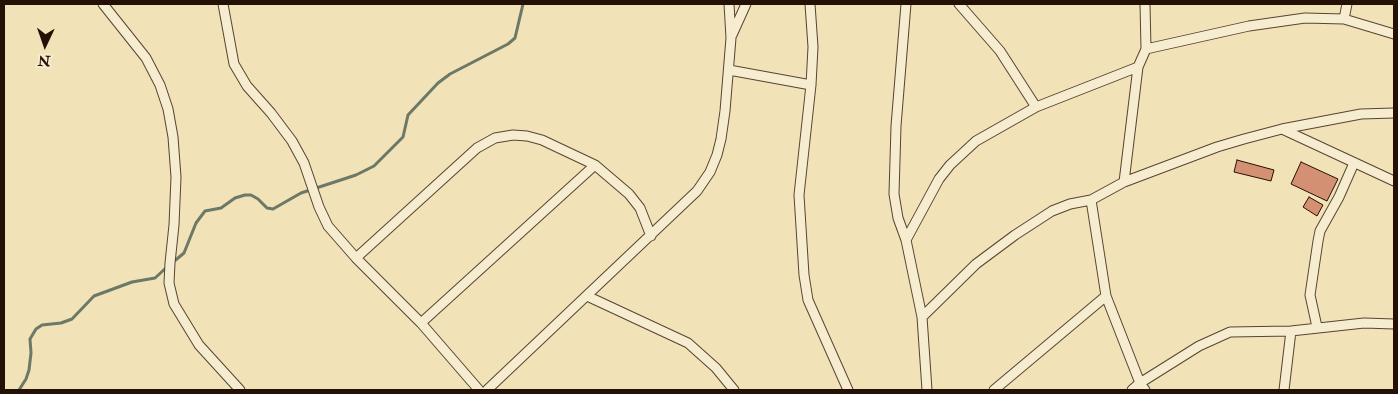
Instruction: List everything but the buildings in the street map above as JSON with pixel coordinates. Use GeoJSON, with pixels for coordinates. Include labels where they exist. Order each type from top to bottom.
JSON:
{"type":"FeatureCollection","features":[{"type":"Feature","properties":{"kind":"street"},"geometry":{"type":"LineString","coordinates":[[103,4],[146,58],[160,84],[168,109],[173,137],[176,177],[170,263],[170,283],[174,304],[199,345],[240,390]]}},
{"type":"Feature","properties":{"kind":"street"},"geometry":{"type":"LineString","coordinates":[[223,4],[234,64],[247,86],[292,141],[304,164],[319,207],[328,226],[356,258],[421,322],[479,390]]}},
{"type":"Feature","properties":{"kind":"street"},"geometry":{"type":"LineString","coordinates":[[487,390],[651,236],[697,191],[710,172],[721,139],[731,38],[729,4]]}},
{"type":"Feature","properties":{"kind":"street"},"geometry":{"type":"LineString","coordinates":[[731,38],[746,4]]}},
{"type":"Feature","properties":{"kind":"street"},"geometry":{"type":"LineString","coordinates":[[810,4],[813,47],[811,85],[799,195],[804,275],[808,300],[848,390]]}},
{"type":"Feature","properties":{"kind":"street"},"geometry":{"type":"LineString","coordinates":[[906,4],[896,126],[894,194],[922,317],[927,390]]}},
{"type":"Feature","properties":{"kind":"street"},"geometry":{"type":"LineString","coordinates":[[959,4],[1000,51],[1036,107]]}},
{"type":"Feature","properties":{"kind":"street"},"geometry":{"type":"LineString","coordinates":[[1124,182],[1138,67],[1146,49],[1146,4]]}},
{"type":"Feature","properties":{"kind":"street"},"geometry":{"type":"LineString","coordinates":[[1344,18],[1347,4]]}},
{"type":"Feature","properties":{"kind":"street"},"geometry":{"type":"LineString","coordinates":[[1146,49],[1284,20],[1344,18],[1394,34]]}},
{"type":"Feature","properties":{"kind":"street"},"geometry":{"type":"LineString","coordinates":[[906,240],[939,179],[950,165],[976,141],[1036,107],[1138,67]]}},
{"type":"Feature","properties":{"kind":"street"},"geometry":{"type":"LineString","coordinates":[[728,70],[811,85]]}},
{"type":"Feature","properties":{"kind":"street"},"geometry":{"type":"LineString","coordinates":[[922,317],[976,264],[1026,227],[1058,208],[1091,200],[1124,182],[1217,147],[1282,129],[1360,114],[1394,113]]}},
{"type":"Feature","properties":{"kind":"street"},"geometry":{"type":"LineString","coordinates":[[1282,129],[1394,182]]}},
{"type":"Feature","properties":{"kind":"street"},"geometry":{"type":"LineString","coordinates":[[356,258],[477,148],[495,138],[513,135],[542,140],[584,158],[595,165],[629,194],[645,218],[651,236]]}},
{"type":"Feature","properties":{"kind":"street"},"geometry":{"type":"LineString","coordinates":[[1317,327],[1310,295],[1320,231],[1354,163]]}},
{"type":"Feature","properties":{"kind":"street"},"geometry":{"type":"LineString","coordinates":[[421,322],[595,165]]}},
{"type":"Feature","properties":{"kind":"street"},"geometry":{"type":"LineString","coordinates":[[1091,200],[1106,296],[1143,386]]}},
{"type":"Feature","properties":{"kind":"street"},"geometry":{"type":"LineString","coordinates":[[587,296],[688,343],[716,368],[734,390]]}},
{"type":"Feature","properties":{"kind":"street"},"geometry":{"type":"LineString","coordinates":[[994,390],[1106,296]]}},
{"type":"Feature","properties":{"kind":"street"},"geometry":{"type":"LineString","coordinates":[[1132,390],[1143,386],[1198,346],[1230,332],[1291,332],[1317,327],[1364,323],[1394,324]]}},
{"type":"Feature","properties":{"kind":"street"},"geometry":{"type":"LineString","coordinates":[[1284,390],[1291,332]]}},
{"type":"Feature","properties":{"kind":"waterway"},"geometry":{"type":"LineString","coordinates":[[172,263],[184,253],[196,223],[205,211],[221,208],[235,198],[245,195],[251,195],[267,208],[273,209],[301,193],[356,175],[374,166],[403,137],[408,115],[438,83],[450,74],[508,44],[515,38],[523,4]]}},
{"type":"Feature","properties":{"kind":"waterway"},"geometry":{"type":"LineString","coordinates":[[19,390],[29,370],[30,339],[36,329],[42,325],[61,323],[72,319],[94,296],[132,282],[155,278],[167,267]]}}]}
